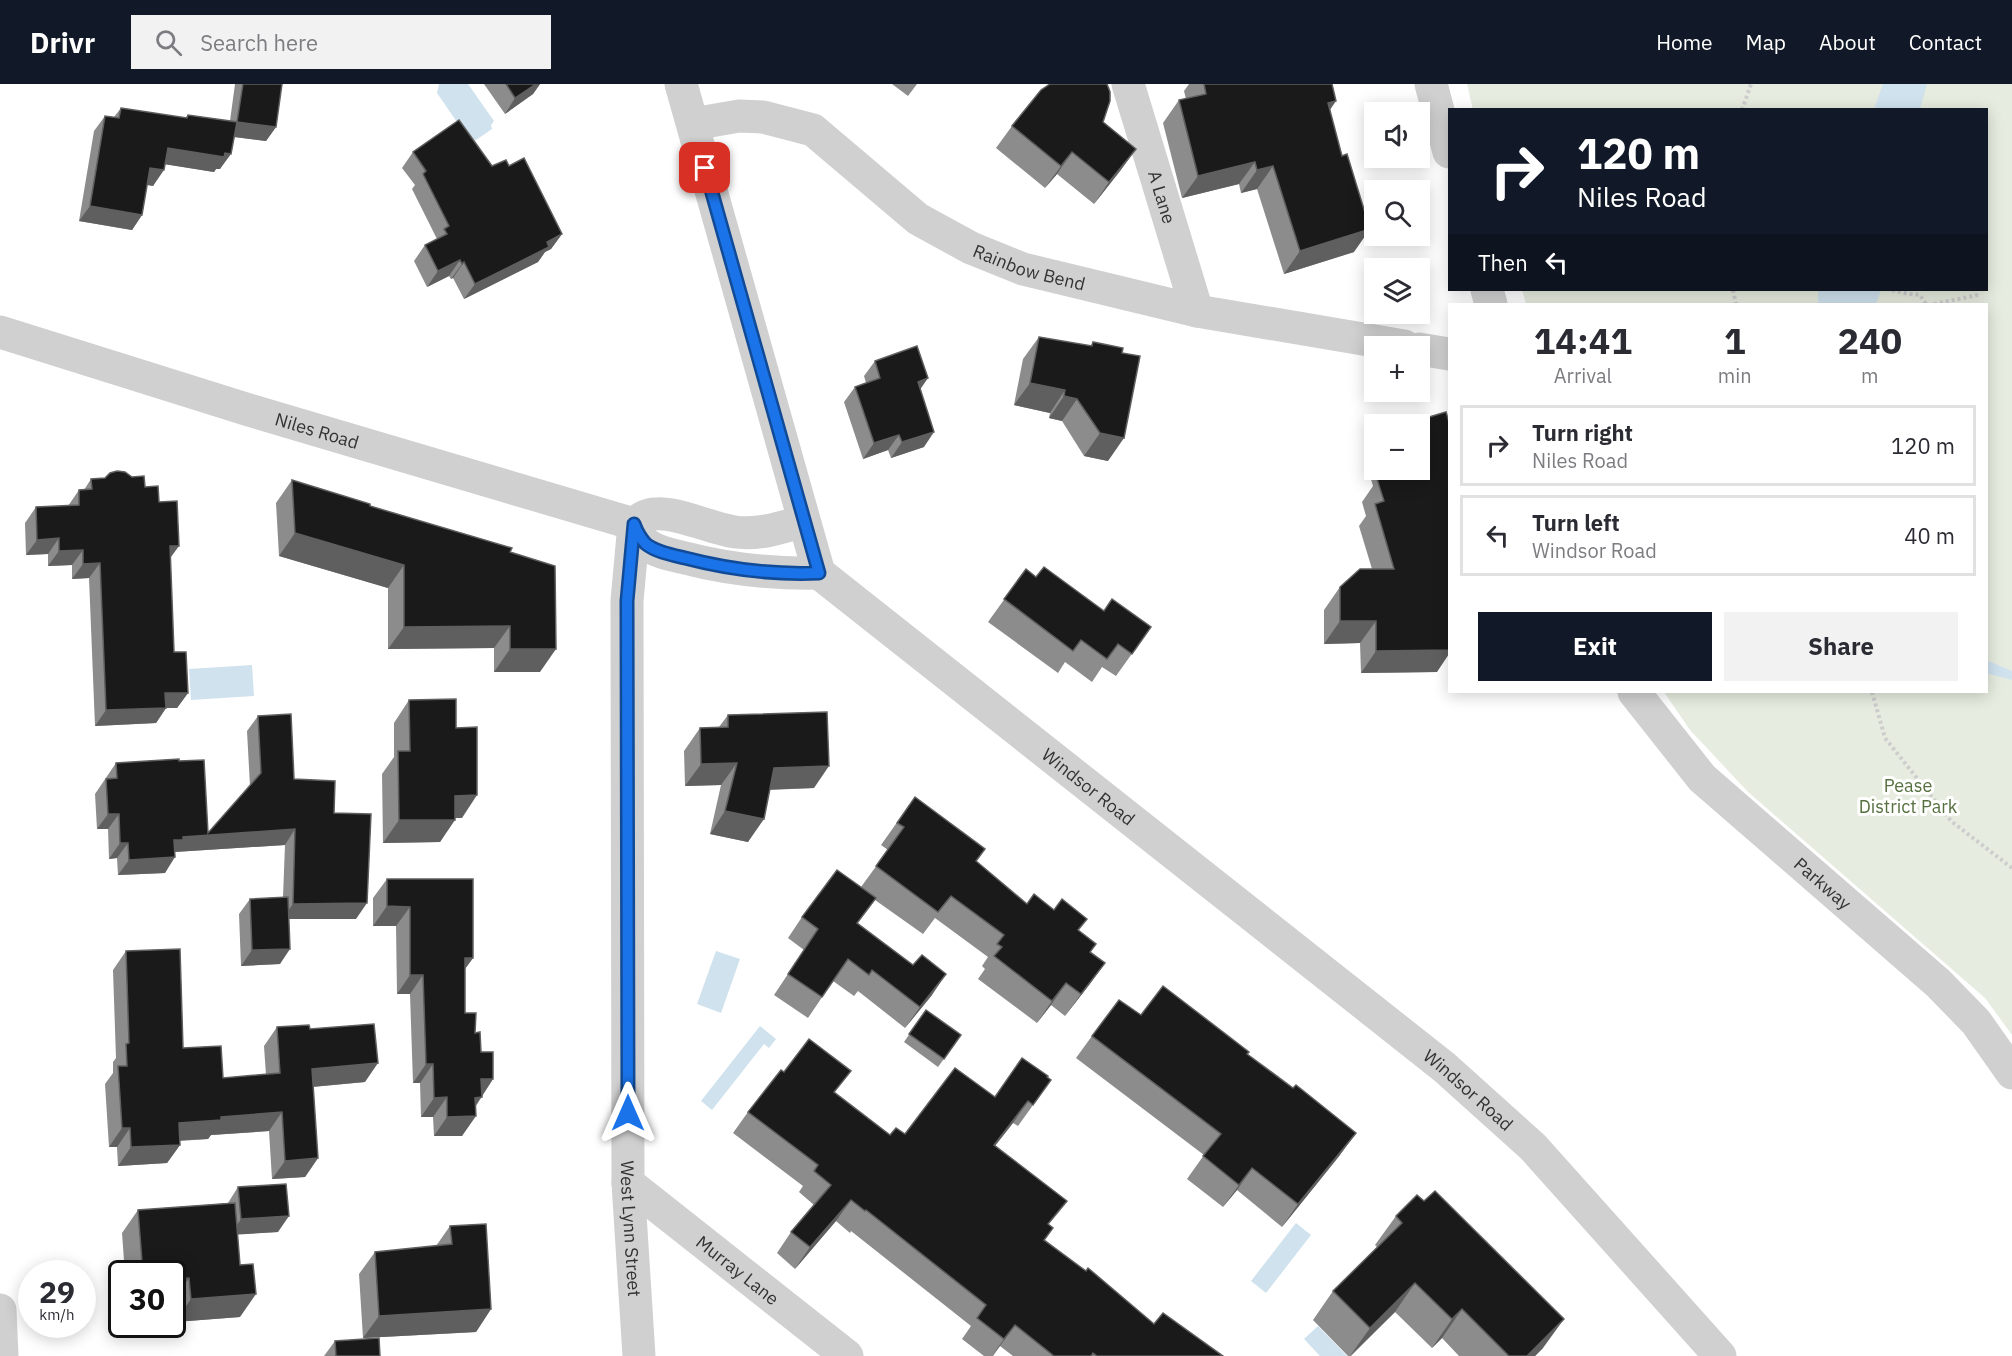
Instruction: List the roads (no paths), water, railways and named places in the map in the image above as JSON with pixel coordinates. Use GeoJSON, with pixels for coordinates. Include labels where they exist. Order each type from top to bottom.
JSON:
{"type":"FeatureCollection","features":[{"type":"Feature","properties":{"kind":"street"},"geometry":{"type":"LineString","coordinates":[[681,84],[819,573],[748,572],[676,556],[648,545],[639,537],[634,524],[643,516],[655,513],[714,528],[749,533],[772,530],[804,521]]}},
{"type":"Feature","properties":{"kind":"street","name":"A Lane"},"geometry":{"type":"LineString","coordinates":[[1128,84],[1197,311]]}},
{"type":"Feature","properties":{"kind":"street"},"geometry":{"type":"LineString","coordinates":[[1431,84],[1448,148]]}},
{"type":"Feature","properties":{"kind":"street","name":"Rainbow Bend"},"geometry":{"type":"LineString","coordinates":[[693,124],[739,116],[763,117],[813,130],[918,219],[971,248],[1023,269],[1197,311],[1364,339]]}},
{"type":"Feature","properties":{"kind":"street","name":"Niles Road"},"geometry":{"type":"LineString","coordinates":[[0,332],[249,410],[634,524]]}},
{"type":"Feature","properties":{"kind":"street"},"geometry":{"type":"LineString","coordinates":[[1430,351],[1448,354]]}},
{"type":"Feature","properties":{"kind":"street","name":"West Lynn Street"},"geometry":{"type":"LineString","coordinates":[[634,524],[627,601],[628,1183],[639,1356]]}},
{"type":"Feature","properties":{"kind":"street","name":"Windsor Road"},"geometry":{"type":"LineString","coordinates":[[819,573],[1444,1066],[1533,1147],[1694,1342],[1720,1356]]}},
{"type":"Feature","properties":{"kind":"street","name":"Parkway"},"geometry":{"type":"LineString","coordinates":[[1635,693],[1702,778],[1938,983],[1976,1022],[2012,1073]]}},
{"type":"Feature","properties":{"kind":"street","name":"Murray Lane"},"geometry":{"type":"LineString","coordinates":[[628,1183],[847,1356]]}},
{"type":"Feature","properties":{"kind":"street"},"geometry":{"type":"LineString","coordinates":[[0,1310],[2,1356]]}},
{"type":"Feature","properties":{"kind":"water"},"geometry":{"type":"Polygon","coordinates":[[[439,84],[468,84],[494,121],[491,125],[492,129],[476,140],[468,138],[437,93],[439,84]]]}},
{"type":"Feature","properties":{"kind":"water"},"geometry":{"type":"Polygon","coordinates":[[[1883,84],[1927,84],[1920,108],[1874,108],[1883,84]]]}},
{"type":"Feature","properties":{"kind":"water"},"geometry":{"type":"Polygon","coordinates":[[[1818,291],[1881,291],[1876,303],[1818,303],[1818,291]]]}},
{"type":"Feature","properties":{"kind":"water"},"geometry":{"type":"Polygon","coordinates":[[[1988,661],[2012,671],[2012,680],[1988,674],[1988,661]]]}},
{"type":"Feature","properties":{"kind":"water"},"geometry":{"type":"Polygon","coordinates":[[[252,665],[254,696],[191,700],[189,669],[252,665]]]}},
{"type":"Feature","properties":{"kind":"water"},"geometry":{"type":"Polygon","coordinates":[[[716,951],[740,959],[721,1013],[697,1004],[716,951]]]}},
{"type":"Feature","properties":{"kind":"water"},"geometry":{"type":"Polygon","coordinates":[[[760,1026],[776,1039],[769,1048],[764,1044],[712,1110],[701,1101],[760,1026]]]}},
{"type":"Feature","properties":{"kind":"water"},"geometry":{"type":"Polygon","coordinates":[[[1296,1223],[1311,1235],[1266,1293],[1251,1281],[1296,1223]]]}},
{"type":"Feature","properties":{"kind":"water"},"geometry":{"type":"Polygon","coordinates":[[[1318,1326],[1347,1356],[1320,1356],[1304,1339],[1318,1326]]]}},
{"type":"Feature","properties":{"kind":"park label","name":"Pease District Park"},"geometry":{"type":"Point","coordinates":[1908,795]}}]}
